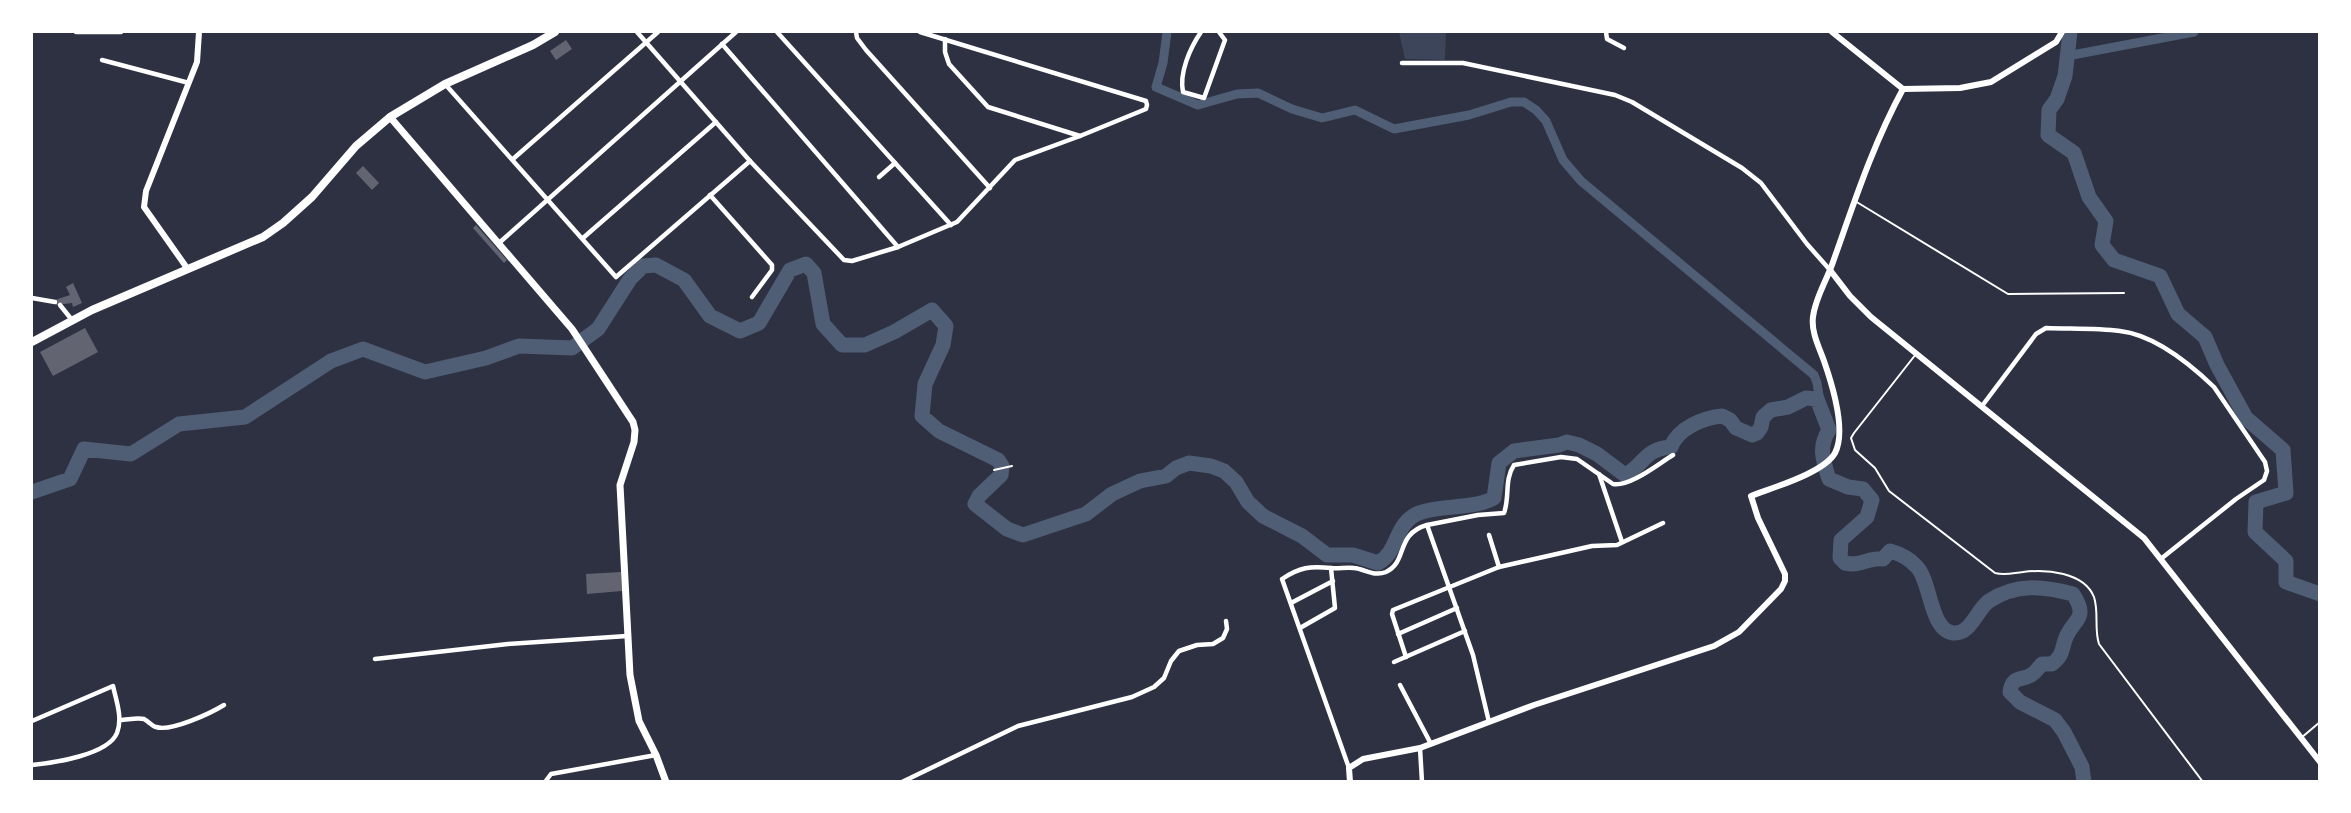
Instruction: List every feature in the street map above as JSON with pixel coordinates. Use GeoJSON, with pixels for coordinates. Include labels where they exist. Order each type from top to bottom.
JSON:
{"type":"FeatureCollection","features":[{"type":"Feature","properties":{"kind":"main road"},"geometry":{"type":"LineString","coordinates":[[32,342],[72,320],[187,268],[263,237],[283,223],[312,197],[356,146],[390,117],[446,84],[533,45],[553,32]]}},
{"type":"Feature","properties":{"kind":"main road"},"geometry":{"type":"LineString","coordinates":[[390,117],[572,329],[629,413],[635,430],[620,485],[627,636],[633,700],[639,721],[666,782]]}},
{"type":"Feature","properties":{"kind":"street"},"geometry":{"type":"LineString","coordinates":[[76,32],[121,32]]}},
{"type":"Feature","properties":{"kind":"street"},"geometry":{"type":"LineString","coordinates":[[187,268],[148,215],[143,202],[197,62],[199,32]]}},
{"type":"Feature","properties":{"kind":"street"},"geometry":{"type":"LineString","coordinates":[[637,32],[750,161],[844,260],[852,261],[898,248],[951,225],[962,219],[1015,160],[1146,108],[1146,101],[920,32]]}},
{"type":"Feature","properties":{"kind":"street"},"geometry":{"type":"LineString","coordinates":[[513,159],[658,32]]}},
{"type":"Feature","properties":{"kind":"street"},"geometry":{"type":"LineString","coordinates":[[499,243],[736,32]]}},
{"type":"Feature","properties":{"kind":"street"},"geometry":{"type":"LineString","coordinates":[[777,32],[951,225]]}},
{"type":"Feature","properties":{"kind":"street"},"geometry":{"type":"LineString","coordinates":[[856,32],[857,38],[866,50],[990,188]]}},
{"type":"Feature","properties":{"kind":"street"},"geometry":{"type":"LineString","coordinates":[[1201,32],[1192,45],[1184,71],[1182,89],[1183,92],[1204,98],[1226,40],[1219,32]]}},
{"type":"Feature","properties":{"kind":"street"},"geometry":{"type":"LineString","coordinates":[[1606,32],[1606,37],[1610,42],[1623,48]]}},
{"type":"Feature","properties":{"kind":"street"},"geometry":{"type":"LineString","coordinates":[[1832,32],[1903,89],[1960,88],[1991,82],[2056,42],[2062,32]]}},
{"type":"Feature","properties":{"kind":"street"},"geometry":{"type":"LineString","coordinates":[[945,39],[945,52],[949,64],[988,107],[1080,136]]}},
{"type":"Feature","properties":{"kind":"street"},"geometry":{"type":"LineString","coordinates":[[722,44],[898,248]]}},
{"type":"Feature","properties":{"kind":"street"},"geometry":{"type":"LineString","coordinates":[[102,60],[189,83]]}},
{"type":"Feature","properties":{"kind":"street"},"geometry":{"type":"LineString","coordinates":[[1402,63],[1463,63],[1615,95],[1632,102],[1742,168],[1761,183],[1807,244],[1859,306],[2127,522],[2162,558],[2319,762]]}},
{"type":"Feature","properties":{"kind":"street"},"geometry":{"type":"LineString","coordinates":[[446,84],[616,277],[750,161]]}},
{"type":"Feature","properties":{"kind":"street"},"geometry":{"type":"LineString","coordinates":[[1349,768],[1364,759],[1420,748],[1489,722],[1714,646],[1739,632],[1755,618],[1785,581],[1785,574],[1758,518],[1751,496],[1804,476],[1831,459],[1836,452],[1840,433],[1839,419],[1829,377],[1814,335],[1812,319],[1883,125],[1903,89]]}},
{"type":"Feature","properties":{"kind":"street"},"geometry":{"type":"LineString","coordinates":[[584,238],[716,122]]}},
{"type":"Feature","properties":{"kind":"street"},"geometry":{"type":"LineString","coordinates":[[879,177],[895,163]]}},
{"type":"Feature","properties":{"kind":"street"},"geometry":{"type":"LineString","coordinates":[[710,195],[772,265],[772,270],[752,297]]}},
{"type":"Feature","properties":{"kind":"street"},"geometry":{"type":"LineString","coordinates":[[32,298],[58,303],[72,320]]}},
{"type":"Feature","properties":{"kind":"street"},"geometry":{"type":"LineString","coordinates":[[1982,406],[2036,334],[2046,328],[2121,331],[2135,334],[2167,349],[2205,379],[2214,387],[2265,462],[2267,471],[2264,480],[2236,499],[2162,558]]}},
{"type":"Feature","properties":{"kind":"street"},"geometry":{"type":"LineString","coordinates":[[1350,782],[1349,768],[1282,579],[1304,567],[1354,568],[1374,574],[1386,572],[1397,562],[1408,537],[1416,528],[1470,516],[1504,513],[1508,480],[1514,465],[1576,459],[1612,484],[1618,485],[1642,474],[1673,455]]}},
{"type":"Feature","properties":{"kind":"street"},"geometry":{"type":"LineString","coordinates":[[1599,473],[1622,542]]}},
{"type":"Feature","properties":{"kind":"street"},"geometry":{"type":"LineString","coordinates":[[1406,657],[1392,614],[1393,610],[1499,567],[1592,546],[1617,545],[1664,523]]}},
{"type":"Feature","properties":{"kind":"street"},"geometry":{"type":"LineString","coordinates":[[1428,525],[1473,656],[1489,722]]}},
{"type":"Feature","properties":{"kind":"street"},"geometry":{"type":"LineString","coordinates":[[1489,535],[1499,567]]}},
{"type":"Feature","properties":{"kind":"street"},"geometry":{"type":"LineString","coordinates":[[1299,628],[1335,608],[1331,568]]}},
{"type":"Feature","properties":{"kind":"street"},"geometry":{"type":"LineString","coordinates":[[1291,603],[1333,581]]}},
{"type":"Feature","properties":{"kind":"street"},"geometry":{"type":"LineString","coordinates":[[1398,634],[1457,608]]}},
{"type":"Feature","properties":{"kind":"street"},"geometry":{"type":"LineString","coordinates":[[902,782],[1018,726],[1132,698],[1154,687],[1164,678],[1171,661],[1179,651],[1197,645],[1213,644],[1223,638],[1227,629],[1226,621]]}},
{"type":"Feature","properties":{"kind":"street"},"geometry":{"type":"LineString","coordinates":[[1394,662],[1465,631]]}},
{"type":"Feature","properties":{"kind":"street"},"geometry":{"type":"LineString","coordinates":[[375,659],[508,644],[627,636]]}},
{"type":"Feature","properties":{"kind":"street"},"geometry":{"type":"LineString","coordinates":[[32,721],[113,686],[120,720],[117,734],[109,743],[88,753],[57,762],[32,765]]}},
{"type":"Feature","properties":{"kind":"street"},"geometry":{"type":"LineString","coordinates":[[1400,686],[1431,744]]}},
{"type":"Feature","properties":{"kind":"street"},"geometry":{"type":"LineString","coordinates":[[120,720],[144,719],[162,728],[210,714],[224,705]]}},
{"type":"Feature","properties":{"kind":"street"},"geometry":{"type":"LineString","coordinates":[[1420,748],[1422,782]]}},
{"type":"Feature","properties":{"kind":"street"},"geometry":{"type":"LineString","coordinates":[[545,782],[551,774],[656,755]]}},
{"type":"Feature","properties":{"kind":"lane"},"geometry":{"type":"LineString","coordinates":[[1855,201],[2008,294],[2124,293]]}},
{"type":"Feature","properties":{"kind":"lane"},"geometry":{"type":"LineString","coordinates":[[1917,353],[1854,433],[1851,438],[1855,450],[1875,468],[1890,491],[1995,573],[2001,575],[2048,572],[2081,580],[2087,585],[2095,600],[2099,644],[2203,782]]}},
{"type":"Feature","properties":{"kind":"lane"},"geometry":{"type":"LineString","coordinates":[[994,470],[1012,466]]}},
{"type":"Feature","properties":{"kind":"lane"},"geometry":{"type":"LineString","coordinates":[[2301,738],[2319,723]]}},
{"type":"Feature","properties":{"kind":"shaded area"},"geometry":{"type":"Polygon","coordinates":[[[1399,32],[1446,32],[1445,60],[1405,59],[1399,32]]]}},
{"type":"Feature","properties":{"kind":"building"},"geometry":{"type":"Polygon","coordinates":[[[566,40],[572,49],[556,60],[550,51],[566,40]]]}},
{"type":"Feature","properties":{"kind":"building"},"geometry":{"type":"Polygon","coordinates":[[[363,166],[379,183],[372,190],[356,173],[363,166]]]}},
{"type":"Feature","properties":{"kind":"building"},"geometry":{"type":"Polygon","coordinates":[[[476,225],[507,260],[504,263],[473,228],[476,225]]]}},
{"type":"Feature","properties":{"kind":"building"},"geometry":{"type":"Polygon","coordinates":[[[73,283],[82,303],[73,307],[72,303],[56,305],[55,300],[70,295],[66,287],[73,283]]]}},
{"type":"Feature","properties":{"kind":"building"},"geometry":{"type":"Polygon","coordinates":[[[85,328],[98,352],[53,376],[40,352],[85,328]]]}},
{"type":"Feature","properties":{"kind":"building"},"geometry":{"type":"Polygon","coordinates":[[[621,572],[622,591],[587,594],[586,574],[621,572]]]}},
{"type":"Feature","properties":{"kind":"waterway"},"geometry":{"type":"LineString","coordinates":[[1167,32],[1163,63],[1156,87],[1198,105],[1237,94],[1258,93],[1292,109],[1322,118],[1355,110],[1394,129],[1469,115],[1511,102],[1524,102],[1546,121],[1563,160],[1581,181],[1814,375],[1821,408]]}},
{"type":"Feature","properties":{"kind":"waterway"},"geometry":{"type":"LineString","coordinates":[[2070,32],[2065,76],[2057,99],[2049,110],[2048,135],[2074,153],[2089,197],[2106,221],[2102,245],[2114,260],[2160,276],[2178,314],[2205,337],[2217,365],[2246,418],[2283,450],[2286,493],[2256,502],[2255,532],[2286,561],[2286,582],[2320,594]]}},
{"type":"Feature","properties":{"kind":"waterway"},"geometry":{"type":"LineString","coordinates":[[2067,56],[2194,32]]}},
{"type":"Feature","properties":{"kind":"waterway"},"geometry":{"type":"LineString","coordinates":[[32,492],[70,479],[84,449],[131,454],[179,424],[245,417],[331,361],[363,349],[425,372],[486,358],[519,346],[572,348],[598,329],[630,279],[643,266],[656,265],[684,280],[710,316],[740,331],[759,323],[790,270],[806,264],[814,273],[823,324],[842,345],[865,345],[894,332],[932,310],[946,326],[943,345],[925,384],[922,416],[939,431],[998,460],[1002,466],[1001,475],[979,496],[975,504],[1007,529],[1023,535],[1086,514],[1112,494],[1140,481],[1166,476],[1176,468],[1189,463],[1211,466],[1224,471],[1236,482],[1248,502],[1263,516],[1302,536],[1327,555],[1353,555],[1378,563],[1390,552],[1405,523],[1419,513],[1476,504],[1494,498],[1499,463],[1514,451],[1567,442],[1597,454],[1625,475],[1649,454],[1671,447],[1679,434],[1699,422],[1722,416],[1730,420],[1736,428],[1752,435],[1757,433],[1763,417],[1771,410],[1788,407],[1806,398],[1817,399],[1829,430],[1823,448],[1823,460],[1829,479],[1848,487],[1863,489],[1872,500],[1867,517],[1841,540],[1840,558],[1845,563],[1855,564],[1883,559],[1890,551],[1902,555],[1922,574],[1935,615],[1945,630],[1953,633],[1965,630],[1989,601],[2009,591],[2041,588],[2073,594],[2080,614],[2068,633],[2060,656],[2052,664],[2042,664],[2032,674],[2015,681],[2010,692],[2020,702],[2055,720],[2064,732],[2082,767],[2084,782]]}}]}
